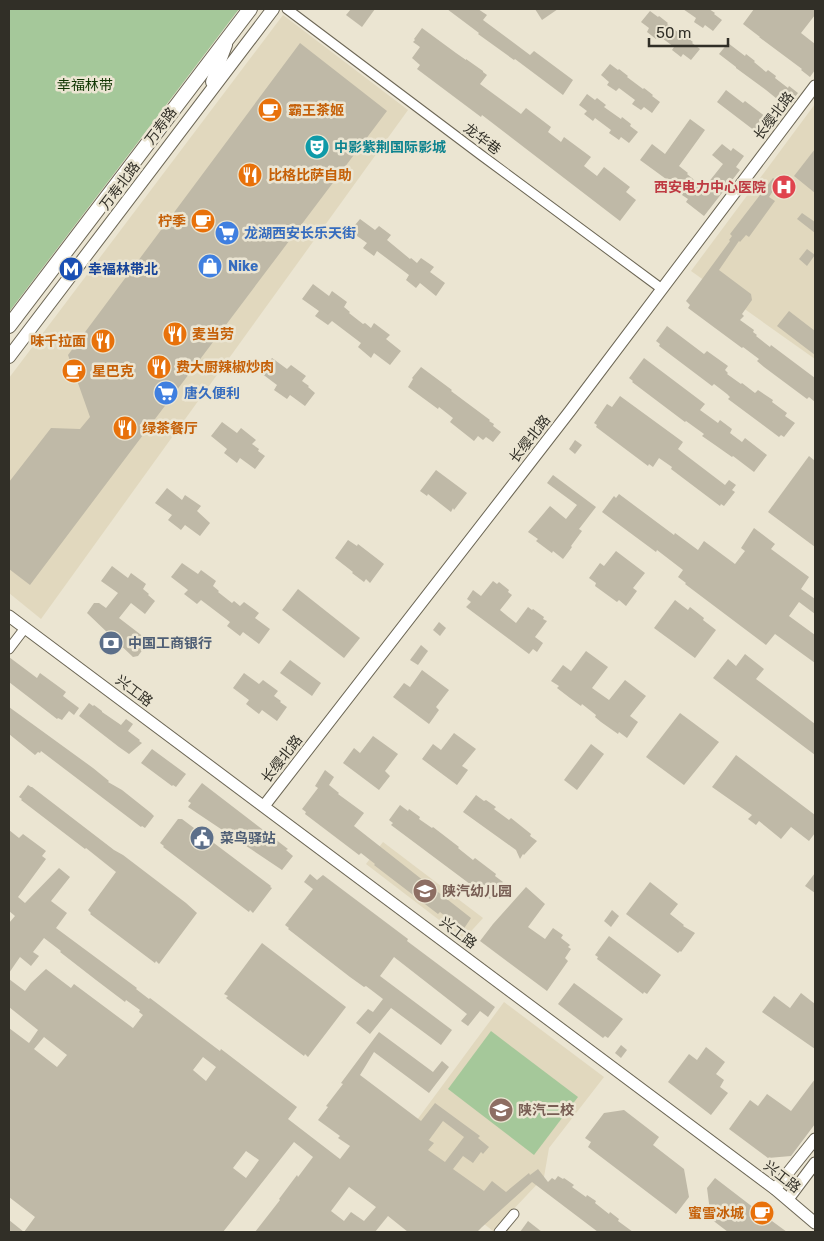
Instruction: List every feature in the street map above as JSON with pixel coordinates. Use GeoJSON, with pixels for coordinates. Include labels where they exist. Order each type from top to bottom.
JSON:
{"type":"FeatureCollection","features":[{"type":"Feature","properties":{"kind":"main road","name":"万寿路"},"geometry":{"type":"LineString","coordinates":[[9,326],[250,9]]}},
{"type":"Feature","properties":{"kind":"main road","name":"万寿北路"},"geometry":{"type":"LineString","coordinates":[[9,358],[273,9]]}},
{"type":"Feature","properties":{"kind":"main road"},"geometry":{"type":"LineString","coordinates":[[208,94],[228,38]]}},
{"type":"Feature","properties":{"kind":"street","name":"龙华巷"},"geometry":{"type":"LineString","coordinates":[[287,9],[480,155],[662,289]]}},
{"type":"Feature","properties":{"kind":"street","name":"长缨北路"},"geometry":{"type":"LineString","coordinates":[[264,806],[564,419],[815,86]]}},
{"type":"Feature","properties":{"kind":"street","name":"兴工路"},"geometry":{"type":"LineString","coordinates":[[9,616],[775,1189],[815,1223]]}},
{"type":"Feature","properties":{"kind":"street"},"geometry":{"type":"LineString","coordinates":[[9,648],[25,628]]}},
{"type":"Feature","properties":{"kind":"street"},"geometry":{"type":"LineString","coordinates":[[775,1189],[815,1139]]}},
{"type":"Feature","properties":{"kind":"street"},"geometry":{"type":"LineString","coordinates":[[788,1199],[815,1163]]}},
{"type":"Feature","properties":{"kind":"street"},"geometry":{"type":"LineString","coordinates":[[500,1232],[514,1214]]}},
{"type":"Feature","properties":{"kind":"shaded area","name":"龙湖西安长乐天街"},"geometry":{"type":"Polygon","coordinates":[[[283,15],[408,110],[41,619],[9,593],[9,378],[283,15]]]}},
{"type":"Feature","properties":{"kind":"shaded area","name":"西安电力中心医院"},"geometry":{"type":"Polygon","coordinates":[[[815,104],[815,359],[691,271],[815,104]]]}},
{"type":"Feature","properties":{"kind":"shaded area","name":"陕汽幼儿园"},"geometry":{"type":"Polygon","coordinates":[[[383,842],[483,918],[464,939],[366,864],[383,842]]]}},
{"type":"Feature","properties":{"kind":"shaded area","name":"陕汽二校"},"geometry":{"type":"Polygon","coordinates":[[[504,1002],[604,1077],[549,1148],[544,1177],[493,1231],[474,1216],[400,1143],[504,1002]]]}},
{"type":"Feature","properties":{"kind":"green space","name":"幸福林带"},"geometry":{"type":"Polygon","coordinates":[[[9,9],[239,9],[9,312],[9,9]]]}},
{"type":"Feature","properties":{"kind":"green space"},"geometry":{"type":"Polygon","coordinates":[[[491,1031],[578,1097],[534,1155],[448,1089],[491,1031]]]}},
{"type":"Feature","properties":{"kind":"building"},"geometry":{"type":"Polygon","coordinates":[[[351,9],[375,9],[362,27],[346,15],[351,9]]]}},
{"type":"Feature","properties":{"kind":"building"},"geometry":{"type":"Polygon","coordinates":[[[447,9],[478,9],[487,15],[483,20],[530,55],[534,51],[573,80],[563,95],[478,34],[447,9]]]}},
{"type":"Feature","properties":{"kind":"building"},"geometry":{"type":"Polygon","coordinates":[[[535,9],[558,9],[542,20],[535,9]]]}},
{"type":"Feature","properties":{"kind":"building"},"geometry":{"type":"Polygon","coordinates":[[[683,9],[709,9],[722,20],[713,31],[705,25],[703,28],[694,22],[696,18],[683,9]]]}},
{"type":"Feature","properties":{"kind":"building"},"geometry":{"type":"Polygon","coordinates":[[[754,9],[815,9],[815,15],[801,33],[815,44],[815,70],[810,77],[743,24],[754,9]]]}},
{"type":"Feature","properties":{"kind":"building"},"geometry":{"type":"Polygon","coordinates":[[[650,11],[700,49],[691,60],[683,54],[681,57],[672,50],[674,47],[658,35],[656,39],[647,32],[649,28],[641,22],[650,11]]]}},
{"type":"Feature","properties":{"kind":"building"},"geometry":{"type":"Polygon","coordinates":[[[422,28],[483,71],[487,75],[480,84],[521,114],[526,108],[551,127],[548,132],[561,142],[564,137],[591,157],[584,166],[597,176],[604,167],[630,187],[626,192],[636,200],[620,221],[482,115],[481,117],[417,69],[420,65],[412,58],[420,47],[413,42],[422,28]]]}},
{"type":"Feature","properties":{"kind":"building","name":"龙湖西安长乐天街"},"geometry":{"type":"Polygon","coordinates":[[[300,43],[387,111],[30,585],[9,569],[9,482],[51,428],[80,429],[90,417],[68,355],[300,43]]]}},
{"type":"Feature","properties":{"kind":"building"},"geometry":{"type":"Polygon","coordinates":[[[728,43],[745,56],[746,54],[766,72],[768,70],[776,76],[775,78],[788,88],[789,86],[798,93],[787,107],[719,54],[728,43]]]}},
{"type":"Feature","properties":{"kind":"building"},"geometry":{"type":"Polygon","coordinates":[[[610,64],[660,102],[652,113],[644,107],[641,110],[632,104],[635,100],[619,88],[616,91],[607,85],[609,82],[601,75],[610,64]]]}},
{"type":"Feature","properties":{"kind":"building"},"geometry":{"type":"Polygon","coordinates":[[[726,90],[743,103],[745,101],[775,124],[764,138],[717,102],[726,90]]]}},
{"type":"Feature","properties":{"kind":"building"},"geometry":{"type":"Polygon","coordinates":[[[587,94],[595,100],[597,98],[606,105],[604,107],[621,119],[622,117],[638,132],[629,143],[621,137],[619,140],[609,133],[611,130],[595,118],[593,121],[584,114],[587,111],[579,105],[587,94]]]}},
{"type":"Feature","properties":{"kind":"building"},"geometry":{"type":"Polygon","coordinates":[[[690,119],[705,130],[679,166],[704,188],[723,164],[712,155],[722,144],[731,151],[733,148],[744,156],[736,167],[740,170],[704,216],[686,202],[688,199],[682,195],[683,193],[677,187],[640,160],[652,144],[665,154],[690,119]]]}},
{"type":"Feature","properties":{"kind":"building"},"geometry":{"type":"Polygon","coordinates":[[[815,149],[815,193],[794,176],[815,149]]]}},
{"type":"Feature","properties":{"kind":"building"},"geometry":{"type":"Polygon","coordinates":[[[773,178],[779,182],[769,197],[775,201],[749,237],[746,235],[739,241],[719,270],[751,294],[752,300],[740,320],[754,330],[753,332],[756,336],[770,347],[771,345],[815,378],[815,402],[809,397],[807,399],[764,367],[757,361],[759,359],[688,308],[690,305],[686,301],[730,241],[732,236],[730,234],[773,178]]]}},
{"type":"Feature","properties":{"kind":"building"},"geometry":{"type":"Polygon","coordinates":[[[802,213],[815,222],[815,233],[797,219],[802,213]]]}},
{"type":"Feature","properties":{"kind":"building"},"geometry":{"type":"Polygon","coordinates":[[[360,219],[375,230],[379,226],[391,235],[387,240],[410,259],[417,263],[421,258],[434,267],[430,272],[445,283],[436,296],[420,283],[416,288],[406,280],[409,275],[377,251],[374,256],[363,248],[367,243],[350,231],[360,219]]]}},
{"type":"Feature","properties":{"kind":"building"},"geometry":{"type":"Polygon","coordinates":[[[807,249],[815,255],[807,266],[799,259],[807,249]]]}},
{"type":"Feature","properties":{"kind":"building"},"geometry":{"type":"Polygon","coordinates":[[[313,284],[329,296],[332,291],[347,302],[344,307],[363,324],[365,323],[371,328],[374,323],[390,335],[386,339],[401,351],[390,365],[374,353],[371,358],[358,347],[361,343],[332,321],[328,325],[315,316],[319,311],[302,299],[313,284]]]}},
{"type":"Feature","properties":{"kind":"building"},"geometry":{"type":"Polygon","coordinates":[[[789,311],[815,331],[815,355],[777,326],[789,311]]]}},
{"type":"Feature","properties":{"kind":"building"},"geometry":{"type":"Polygon","coordinates":[[[667,326],[704,354],[707,351],[728,366],[725,370],[727,374],[755,393],[758,390],[787,413],[785,416],[795,423],[784,437],[781,435],[779,437],[728,399],[730,397],[714,384],[712,386],[659,346],[660,344],[656,341],[667,326]]]}},
{"type":"Feature","properties":{"kind":"building"},"geometry":{"type":"Polygon","coordinates":[[[272,358],[287,369],[291,365],[306,376],[302,381],[315,393],[305,406],[290,395],[287,399],[274,390],[277,385],[261,373],[272,358]]]}},
{"type":"Feature","properties":{"kind":"building"},"geometry":{"type":"Polygon","coordinates":[[[644,358],[705,404],[700,410],[718,423],[720,420],[732,429],[730,433],[742,442],[745,438],[767,455],[754,472],[702,436],[704,434],[632,382],[629,378],[644,358]]]}},
{"type":"Feature","properties":{"kind":"building"},"geometry":{"type":"Polygon","coordinates":[[[421,367],[494,424],[493,426],[501,432],[493,442],[486,437],[483,440],[478,436],[474,441],[450,422],[453,418],[408,387],[412,378],[421,367]]]}},
{"type":"Feature","properties":{"kind":"building"},"geometry":{"type":"Polygon","coordinates":[[[620,396],[683,442],[678,449],[683,453],[725,485],[729,480],[736,485],[732,490],[735,492],[724,506],[721,504],[720,506],[659,458],[653,467],[649,464],[648,466],[596,427],[597,425],[594,423],[607,404],[612,407],[620,396]]]}},
{"type":"Feature","properties":{"kind":"building"},"geometry":{"type":"Polygon","coordinates":[[[222,422],[237,433],[241,428],[256,440],[252,444],[265,456],[255,469],[240,458],[237,463],[224,453],[227,449],[211,436],[222,422]]]}},
{"type":"Feature","properties":{"kind":"building"},"geometry":{"type":"Polygon","coordinates":[[[575,440],[582,445],[575,454],[569,449],[575,440]]]}},
{"type":"Feature","properties":{"kind":"building"},"geometry":{"type":"Polygon","coordinates":[[[809,456],[815,461],[815,547],[768,512],[809,456]]]}},
{"type":"Feature","properties":{"kind":"building"},"geometry":{"type":"Polygon","coordinates":[[[436,470],[467,493],[451,512],[428,494],[427,496],[420,491],[436,470]]]}},
{"type":"Feature","properties":{"kind":"building"},"geometry":{"type":"Polygon","coordinates":[[[553,475],[596,507],[579,529],[582,531],[563,559],[536,541],[538,539],[528,532],[550,506],[566,519],[577,505],[547,483],[553,475]]]}},
{"type":"Feature","properties":{"kind":"building"},"geometry":{"type":"Polygon","coordinates":[[[167,488],[182,500],[185,495],[201,506],[197,511],[210,523],[200,536],[185,525],[181,530],[168,520],[172,515],[155,503],[167,488]]]}},
{"type":"Feature","properties":{"kind":"building"},"geometry":{"type":"Polygon","coordinates":[[[619,494],[674,535],[675,533],[698,550],[704,541],[735,564],[745,551],[741,548],[754,528],[775,544],[771,549],[809,577],[801,589],[815,599],[815,614],[799,602],[789,616],[815,635],[815,663],[775,634],[766,645],[685,584],[678,577],[683,570],[602,512],[614,496],[616,498],[619,494]]]}},
{"type":"Feature","properties":{"kind":"building"},"geometry":{"type":"Polygon","coordinates":[[[348,540],[357,546],[358,544],[384,564],[370,583],[366,579],[364,582],[335,558],[348,540]]]}},
{"type":"Feature","properties":{"kind":"building"},"geometry":{"type":"Polygon","coordinates":[[[616,551],[645,573],[633,588],[637,591],[626,606],[619,600],[617,602],[595,586],[596,583],[589,578],[600,563],[604,566],[616,551]]]}},
{"type":"Feature","properties":{"kind":"building"},"geometry":{"type":"Polygon","coordinates":[[[182,563],[198,574],[201,570],[216,581],[213,586],[232,603],[234,601],[240,606],[244,602],[259,613],[255,618],[270,629],[259,644],[243,632],[240,636],[227,626],[230,622],[201,600],[197,604],[184,594],[188,590],[171,577],[182,563]]]}},
{"type":"Feature","properties":{"kind":"building"},"geometry":{"type":"Polygon","coordinates":[[[112,566],[128,578],[131,573],[146,584],[143,589],[155,601],[145,614],[131,603],[119,618],[149,641],[138,656],[133,657],[87,613],[94,603],[99,603],[106,608],[118,593],[101,581],[112,566]]]}},
{"type":"Feature","properties":{"kind":"building"},"geometry":{"type":"Polygon","coordinates":[[[493,581],[497,584],[499,582],[512,595],[500,610],[516,623],[528,607],[547,621],[535,637],[543,643],[537,652],[533,649],[529,654],[466,607],[471,602],[467,599],[473,590],[481,596],[493,581]]]}},
{"type":"Feature","properties":{"kind":"building"},"geometry":{"type":"Polygon","coordinates":[[[298,589],[360,638],[344,658],[282,610],[298,589]]]}},
{"type":"Feature","properties":{"kind":"building"},"geometry":{"type":"Polygon","coordinates":[[[675,600],[688,610],[690,607],[716,630],[695,658],[654,628],[675,600]]]}},
{"type":"Feature","properties":{"kind":"building"},"geometry":{"type":"Polygon","coordinates":[[[439,622],[446,628],[440,636],[433,630],[439,622]]]}},
{"type":"Feature","properties":{"kind":"building"},"geometry":{"type":"Polygon","coordinates":[[[421,645],[428,651],[418,665],[410,660],[421,645]]]}},
{"type":"Feature","properties":{"kind":"building"},"geometry":{"type":"Polygon","coordinates":[[[586,651],[608,667],[592,688],[609,700],[625,680],[646,696],[630,716],[638,722],[627,738],[601,722],[595,717],[596,715],[582,704],[581,706],[570,698],[557,688],[559,686],[551,681],[563,665],[571,671],[586,651]]]}},
{"type":"Feature","properties":{"kind":"building"},"geometry":{"type":"Polygon","coordinates":[[[745,654],[764,669],[756,679],[815,724],[815,755],[713,678],[728,659],[736,666],[745,654]]]}},
{"type":"Feature","properties":{"kind":"building"},"geometry":{"type":"Polygon","coordinates":[[[9,657],[37,678],[40,673],[66,692],[63,696],[79,708],[74,715],[69,711],[62,720],[57,719],[9,682],[9,657]]]}},
{"type":"Feature","properties":{"kind":"building"},"geometry":{"type":"Polygon","coordinates":[[[290,660],[321,683],[312,696],[280,673],[290,660]]]}},
{"type":"Feature","properties":{"kind":"building"},"geometry":{"type":"Polygon","coordinates":[[[422,670],[449,690],[436,707],[439,710],[429,724],[393,697],[404,683],[410,687],[422,670]]]}},
{"type":"Feature","properties":{"kind":"building"},"geometry":{"type":"Polygon","coordinates":[[[244,673],[259,684],[263,680],[278,691],[274,696],[287,707],[277,721],[262,710],[259,714],[246,704],[249,700],[233,688],[244,673]]]}},
{"type":"Feature","properties":{"kind":"building"},"geometry":{"type":"Polygon","coordinates":[[[89,703],[121,725],[126,719],[133,724],[128,731],[142,743],[129,754],[119,747],[79,716],[89,703]]]}},
{"type":"Feature","properties":{"kind":"building"},"geometry":{"type":"Polygon","coordinates":[[[9,707],[151,813],[154,816],[145,828],[141,827],[41,751],[35,755],[9,734],[9,707]]]}},
{"type":"Feature","properties":{"kind":"building"},"geometry":{"type":"Polygon","coordinates":[[[680,713],[719,742],[684,785],[646,757],[680,713]]]}},
{"type":"Feature","properties":{"kind":"building"},"geometry":{"type":"Polygon","coordinates":[[[454,733],[476,749],[462,766],[468,770],[457,785],[422,759],[433,744],[441,750],[454,733]]]}},
{"type":"Feature","properties":{"kind":"building"},"geometry":{"type":"Polygon","coordinates":[[[373,736],[398,754],[385,771],[390,776],[379,790],[343,763],[354,748],[360,753],[373,736]]]}},
{"type":"Feature","properties":{"kind":"building"},"geometry":{"type":"Polygon","coordinates":[[[591,744],[604,754],[577,790],[564,780],[591,744]]]}},
{"type":"Feature","properties":{"kind":"building"},"geometry":{"type":"Polygon","coordinates":[[[152,749],[186,774],[176,787],[141,763],[152,749]]]}},
{"type":"Feature","properties":{"kind":"building"},"geometry":{"type":"Polygon","coordinates":[[[736,755],[815,815],[815,833],[809,841],[791,827],[781,839],[759,821],[756,825],[748,819],[752,815],[712,787],[736,755]]]}},
{"type":"Feature","properties":{"kind":"building"},"geometry":{"type":"Polygon","coordinates":[[[325,770],[334,777],[329,785],[364,813],[354,826],[471,918],[463,930],[440,912],[438,914],[361,853],[359,855],[305,814],[306,812],[302,809],[318,788],[315,786],[325,770]]]}},
{"type":"Feature","properties":{"kind":"building"},"geometry":{"type":"Polygon","coordinates":[[[202,783],[288,849],[286,850],[293,856],[282,870],[188,807],[191,803],[188,801],[202,783]]]}},
{"type":"Feature","properties":{"kind":"building"},"geometry":{"type":"Polygon","coordinates":[[[28,785],[123,855],[197,913],[159,964],[156,961],[155,963],[90,914],[88,910],[116,872],[21,800],[19,797],[28,785]]]}},
{"type":"Feature","properties":{"kind":"building"},"geometry":{"type":"Polygon","coordinates":[[[476,795],[496,807],[494,809],[509,820],[511,818],[537,841],[520,859],[516,850],[463,812],[476,795]]]}},
{"type":"Feature","properties":{"kind":"building"},"geometry":{"type":"Polygon","coordinates":[[[400,805],[420,817],[419,819],[433,827],[473,860],[475,858],[496,874],[495,876],[503,882],[490,899],[391,825],[393,823],[389,820],[400,805]]]}},
{"type":"Feature","properties":{"kind":"building"},"geometry":{"type":"Polygon","coordinates":[[[178,819],[182,819],[271,886],[272,888],[253,913],[250,910],[249,912],[163,847],[160,843],[178,819]]]}},
{"type":"Feature","properties":{"kind":"building"},"geometry":{"type":"Polygon","coordinates":[[[9,830],[19,838],[23,834],[46,851],[42,856],[46,859],[18,897],[25,903],[59,868],[70,877],[51,901],[67,913],[56,928],[149,999],[220,1051],[221,1049],[297,1107],[288,1119],[340,1159],[350,1146],[318,1120],[343,1084],[341,1083],[379,1032],[433,1072],[442,1061],[449,1067],[429,1093],[374,1052],[360,1075],[421,1121],[435,1103],[480,1136],[478,1138],[489,1147],[483,1154],[481,1152],[473,1163],[463,1156],[453,1169],[484,1191],[492,1181],[506,1192],[529,1173],[530,1175],[538,1169],[548,1182],[552,1178],[555,1180],[558,1176],[564,1178],[574,1185],[572,1187],[586,1197],[587,1195],[596,1201],[595,1203],[609,1214],[610,1212],[619,1219],[618,1221],[633,1232],[598,1232],[532,1182],[477,1232],[408,1232],[388,1216],[375,1232],[255,1232],[297,1175],[298,1177],[313,1157],[294,1142],[223,1232],[24,1232],[35,1217],[9,1197],[9,1028],[29,1043],[38,1030],[9,1007],[9,979],[25,991],[46,969],[71,988],[74,984],[133,1028],[143,1015],[139,1012],[140,1010],[126,1000],[125,1002],[44,938],[33,952],[39,956],[31,966],[20,957],[9,973],[9,923],[15,916],[9,911],[9,830]],[[44,1037],[34,1049],[57,1067],[67,1055],[44,1037]],[[203,1057],[193,1070],[206,1081],[216,1067],[203,1057]],[[443,1121],[429,1140],[434,1143],[428,1150],[445,1162],[464,1137],[443,1121]],[[246,1151],[233,1168],[246,1178],[259,1160],[246,1151]],[[349,1187],[331,1211],[344,1221],[351,1212],[364,1221],[376,1207],[349,1187]]]}},
{"type":"Feature","properties":{"kind":"building"},"geometry":{"type":"Polygon","coordinates":[[[815,873],[815,893],[805,886],[815,873]]]}},
{"type":"Feature","properties":{"kind":"building"},"geometry":{"type":"Polygon","coordinates":[[[310,874],[317,880],[323,875],[495,1007],[488,1017],[480,1011],[468,1026],[461,1021],[467,1014],[394,957],[380,976],[452,1030],[441,1045],[391,1008],[370,1034],[356,1023],[368,1009],[373,1012],[383,999],[350,977],[285,925],[313,889],[304,882],[310,874]]]}},
{"type":"Feature","properties":{"kind":"building"},"geometry":{"type":"Polygon","coordinates":[[[650,882],[678,904],[670,914],[683,926],[695,933],[681,952],[678,953],[626,914],[650,882]]]}},
{"type":"Feature","properties":{"kind":"building"},"geometry":{"type":"Polygon","coordinates":[[[526,887],[545,904],[528,927],[545,939],[553,928],[563,935],[561,938],[570,945],[568,947],[571,949],[565,958],[568,961],[547,991],[480,941],[526,887]]]}},
{"type":"Feature","properties":{"kind":"building"},"geometry":{"type":"Polygon","coordinates":[[[612,910],[619,916],[611,927],[604,921],[612,910]]]}},
{"type":"Feature","properties":{"kind":"building"},"geometry":{"type":"Polygon","coordinates":[[[609,936],[661,975],[647,994],[644,992],[643,994],[597,959],[598,957],[595,955],[609,936]]]}},
{"type":"Feature","properties":{"kind":"building"},"geometry":{"type":"Polygon","coordinates":[[[262,943],[346,1007],[308,1057],[305,1054],[304,1056],[226,998],[228,996],[224,994],[262,943]]]}},
{"type":"Feature","properties":{"kind":"building"},"geometry":{"type":"Polygon","coordinates":[[[574,983],[623,1019],[608,1038],[605,1036],[603,1038],[558,1004],[574,983]]]}},
{"type":"Feature","properties":{"kind":"building"},"geometry":{"type":"Polygon","coordinates":[[[801,993],[815,1004],[815,1049],[762,1012],[774,996],[790,1008],[801,993]]]}},
{"type":"Feature","properties":{"kind":"building"},"geometry":{"type":"Polygon","coordinates":[[[621,1045],[627,1050],[621,1058],[615,1053],[621,1045]]]}},
{"type":"Feature","properties":{"kind":"building"},"geometry":{"type":"Polygon","coordinates":[[[706,1047],[725,1062],[716,1074],[724,1080],[720,1087],[728,1093],[711,1115],[668,1082],[689,1054],[697,1060],[706,1047]]]}},
{"type":"Feature","properties":{"kind":"building"},"geometry":{"type":"Polygon","coordinates":[[[815,1079],[815,1124],[791,1156],[768,1158],[729,1129],[750,1100],[758,1106],[767,1094],[791,1111],[815,1079]]]}},
{"type":"Feature","properties":{"kind":"building"},"geometry":{"type":"Polygon","coordinates":[[[624,1110],[659,1137],[653,1145],[684,1169],[689,1197],[676,1214],[588,1147],[591,1142],[585,1138],[604,1113],[624,1110]]]}},
{"type":"Feature","properties":{"kind":"building"},"geometry":{"type":"Polygon","coordinates":[[[715,1178],[787,1232],[728,1232],[711,1219],[707,1188],[715,1178]]]}},
{"type":"Feature","properties":{"kind":"building"},"geometry":{"type":"Polygon","coordinates":[[[9,1220],[24,1232],[9,1232],[9,1220]]]}},
{"type":"Feature","properties":{"kind":"building"},"geometry":{"type":"Polygon","coordinates":[[[528,1221],[542,1232],[520,1232],[528,1221]]]}},
{"type":"Feature","properties":{"kind":"place","name":"霸王茶姬"},"geometry":{"type":"Point","coordinates":[270,110]}},
{"type":"Feature","properties":{"kind":"place","name":"中影紫荆国际影城"},"geometry":{"type":"Point","coordinates":[317,147]}},
{"type":"Feature","properties":{"kind":"place","name":"比格比萨自助"},"geometry":{"type":"Point","coordinates":[250,175]}},
{"type":"Feature","properties":{"kind":"place","name":"西安电力中心医院"},"geometry":{"type":"Point","coordinates":[784,187]}},
{"type":"Feature","properties":{"kind":"place","name":"柠季"},"geometry":{"type":"Point","coordinates":[203,221]}},
{"type":"Feature","properties":{"kind":"place","name":"龙湖西安长乐天街"},"geometry":{"type":"Point","coordinates":[227,233]}},
{"type":"Feature","properties":{"kind":"place","name":"Nike"},"geometry":{"type":"Point","coordinates":[210,266]}},
{"type":"Feature","properties":{"kind":"place","name":"幸福林带北"},"geometry":{"type":"Point","coordinates":[71,269]}},
{"type":"Feature","properties":{"kind":"place","name":"麦当劳"},"geometry":{"type":"Point","coordinates":[175,334]}},
{"type":"Feature","properties":{"kind":"place","name":"味千拉面"},"geometry":{"type":"Point","coordinates":[103,341]}},
{"type":"Feature","properties":{"kind":"place","name":"费大厨辣椒炒肉"},"geometry":{"type":"Point","coordinates":[159,367]}},
{"type":"Feature","properties":{"kind":"place","name":"星巴克"},"geometry":{"type":"Point","coordinates":[74,371]}},
{"type":"Feature","properties":{"kind":"place","name":"唐久便利"},"geometry":{"type":"Point","coordinates":[166,393]}},
{"type":"Feature","properties":{"kind":"place","name":"绿茶餐厅"},"geometry":{"type":"Point","coordinates":[125,428]}},
{"type":"Feature","properties":{"kind":"place","name":"中国工商银行"},"geometry":{"type":"Point","coordinates":[111,643]}},
{"type":"Feature","properties":{"kind":"place","name":"菜鸟驿站"},"geometry":{"type":"Point","coordinates":[202,838]}},
{"type":"Feature","properties":{"kind":"place","name":"陕汽幼儿园"},"geometry":{"type":"Point","coordinates":[425,891]}},
{"type":"Feature","properties":{"kind":"place","name":"陕汽二校"},"geometry":{"type":"Point","coordinates":[501,1110]}},
{"type":"Feature","properties":{"kind":"place","name":"蜜雪冰城"},"geometry":{"type":"Point","coordinates":[762,1213]}}]}
